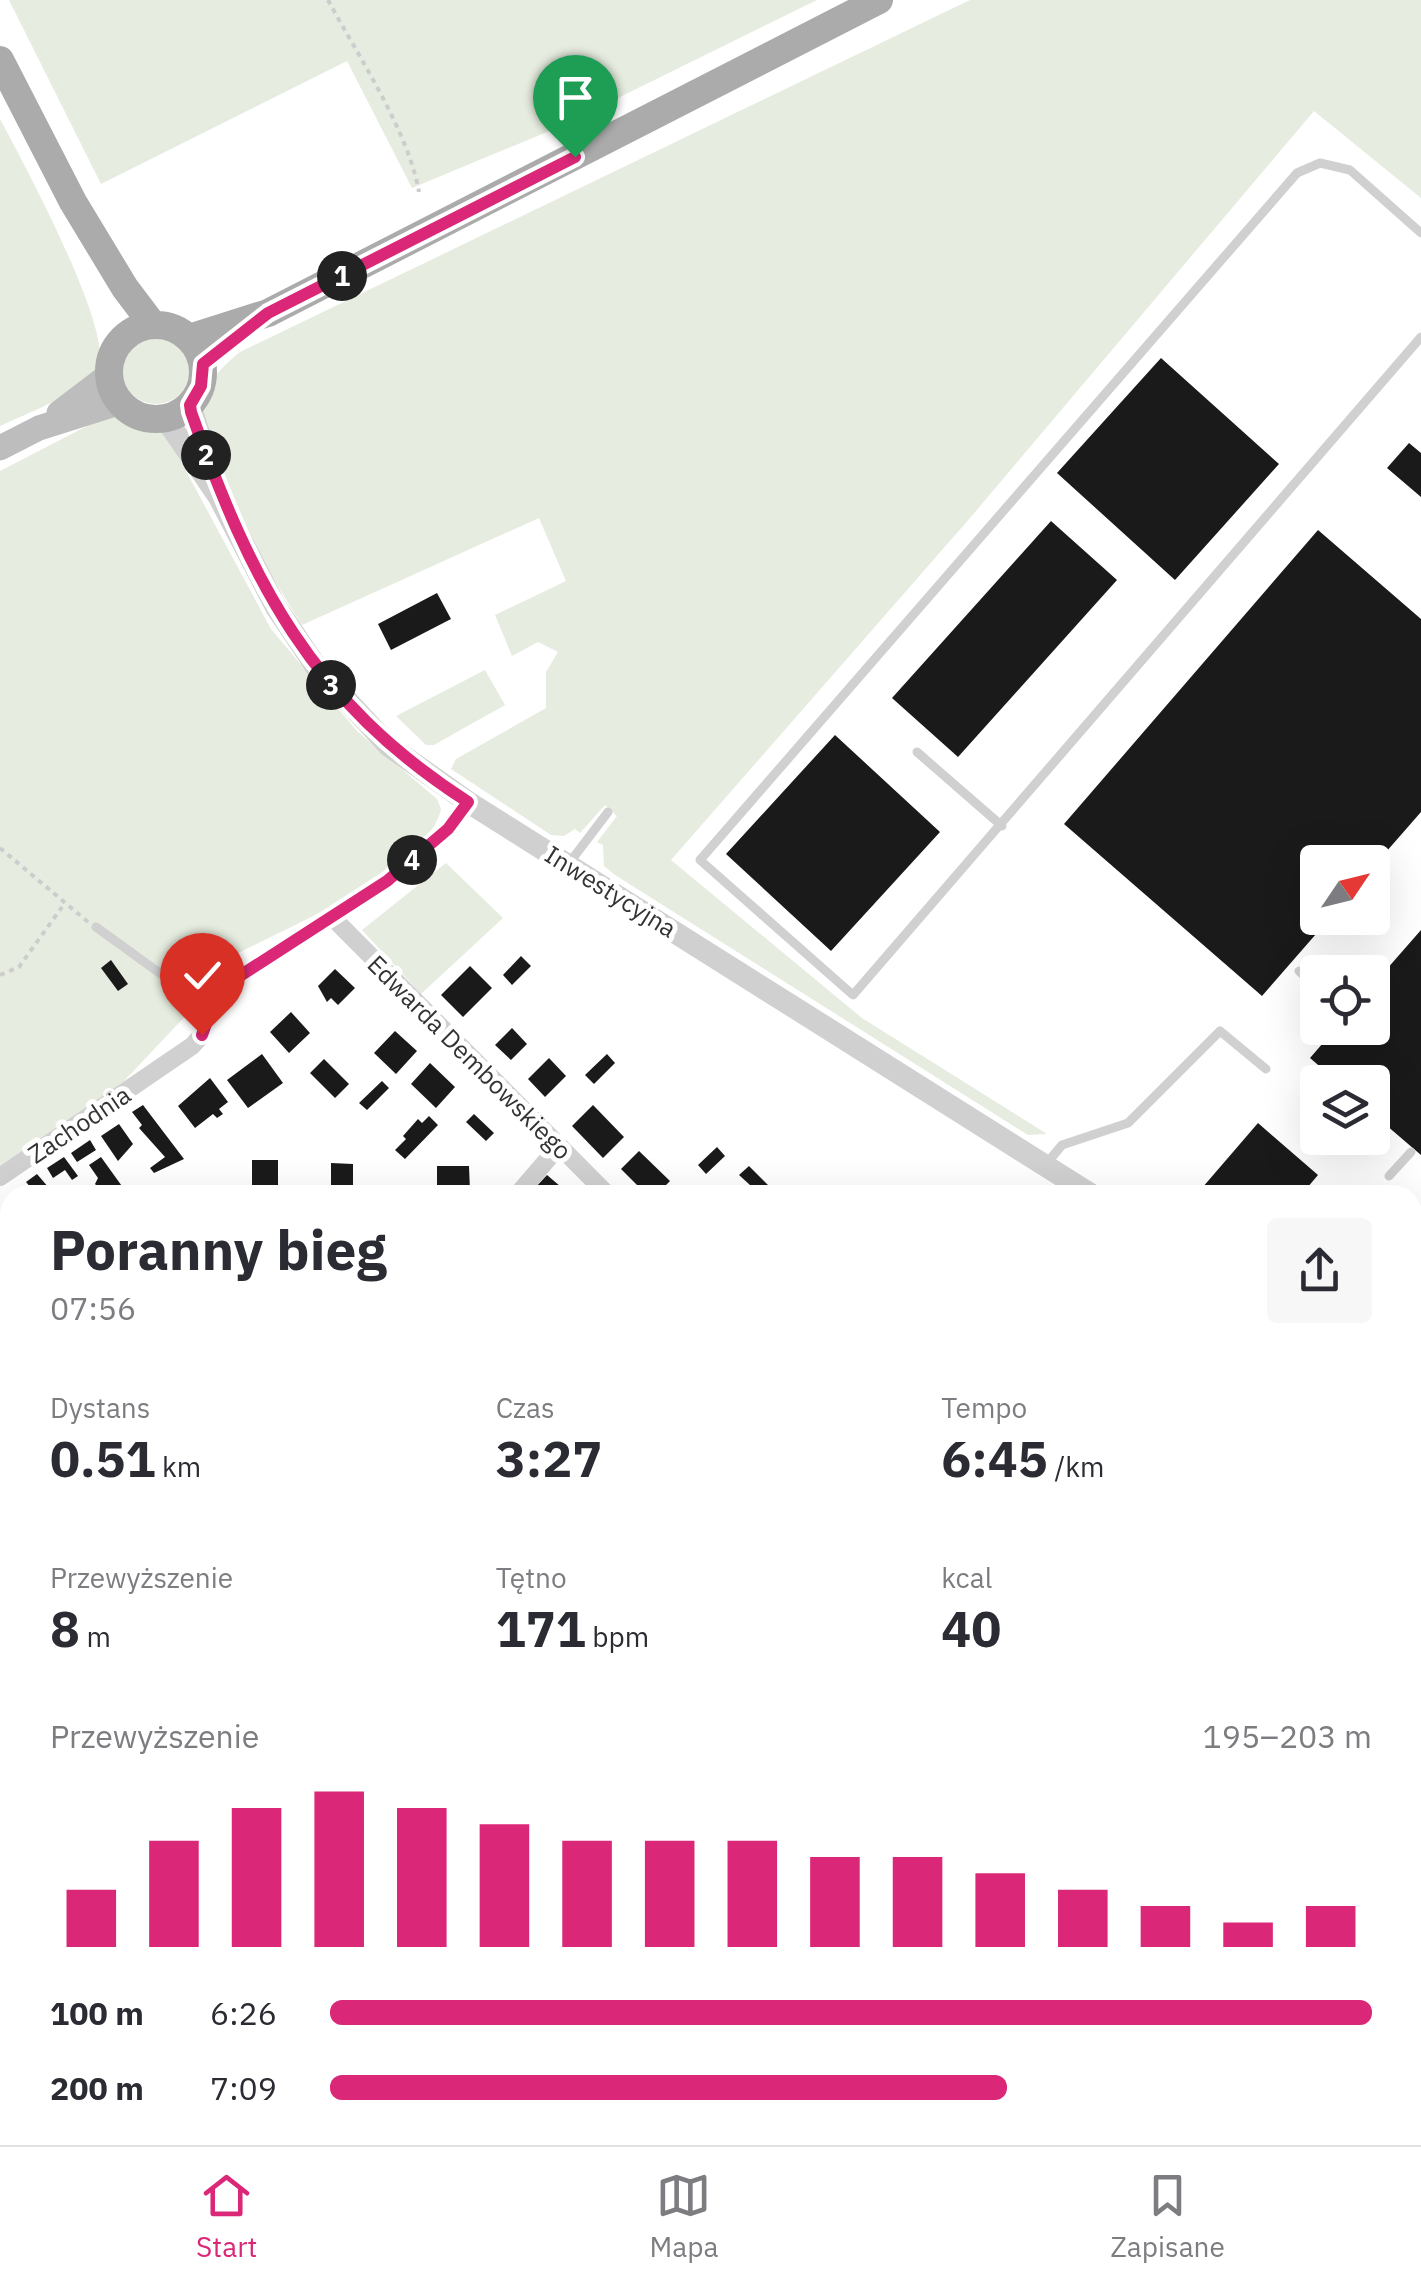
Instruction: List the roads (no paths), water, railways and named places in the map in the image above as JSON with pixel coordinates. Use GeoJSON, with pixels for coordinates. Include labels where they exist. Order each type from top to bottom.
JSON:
{"type":"FeatureCollection","features":[{"type":"Feature","properties":{"kind":"main road"},"geometry":{"type":"LineString","coordinates":[[190,338],[268,313],[879,0]]}},
{"type":"Feature","properties":{"kind":"main road"},"geometry":{"type":"LineString","coordinates":[[0,60],[73,202],[124,288],[153,325]]}},
{"type":"Feature","properties":{"kind":"main road"},"geometry":{"type":"LineString","coordinates":[[73,202],[116,306],[124,338]]}},
{"type":"Feature","properties":{"kind":"main road"},"geometry":{"type":"LineString","coordinates":[[203,364],[268,313]]}},
{"type":"Feature","properties":{"kind":"main road"},"geometry":{"type":"LineString","coordinates":[[153,325],[172,328],[190,338],[203,364],[201,386],[177,412],[145,418],[121,402],[110,374],[112,354],[124,338],[153,325]]}},
{"type":"Feature","properties":{"kind":"main road"},"geometry":{"type":"LineString","coordinates":[[40,428],[110,374]]}},
{"type":"Feature","properties":{"kind":"main road"},"geometry":{"type":"LineString","coordinates":[[0,448],[40,428],[121,402]]}},
{"type":"Feature","properties":{"kind":"street","name":"Inwestycyjna"},"geometry":{"type":"LineString","coordinates":[[177,412],[276,607],[317,668],[389,746],[468,802],[1076,1185]]}},
{"type":"Feature","properties":{"kind":"street"},"geometry":{"type":"LineString","coordinates":[[218,990],[387,881],[448,829],[468,802]]}},
{"type":"Feature","properties":{"kind":"street","name":"Edwarda Dembowskiego"},"geometry":{"type":"LineString","coordinates":[[332,918],[598,1185]]}},
{"type":"Feature","properties":{"kind":"street","name":"Zachodnia"},"geometry":{"type":"LineString","coordinates":[[0,1177],[192,1046],[202,1035],[218,990]]}},
{"type":"Feature","properties":{"kind":"street"},"geometry":{"type":"LineString","coordinates":[[526,1185],[560,1146]]}},
{"type":"Feature","properties":{"kind":"lane"},"geometry":{"type":"LineString","coordinates":[[1421,233],[1350,170],[1320,163],[1298,173],[700,860],[853,995],[1002,826],[1119,682],[1421,337]]}},
{"type":"Feature","properties":{"kind":"lane"},"geometry":{"type":"LineString","coordinates":[[917,752],[1002,826]]}},
{"type":"Feature","properties":{"kind":"lane"},"geometry":{"type":"LineString","coordinates":[[569,864],[608,812]]}},
{"type":"Feature","properties":{"kind":"lane"},"geometry":{"type":"LineString","coordinates":[[96,927],[172,982],[192,990],[218,990]]}},
{"type":"Feature","properties":{"kind":"lane"},"geometry":{"type":"LineString","coordinates":[[1045,1165],[1062,1144],[1128,1124],[1220,1032],[1266,1069]]}},
{"type":"Feature","properties":{"kind":"lane"},"geometry":{"type":"LineString","coordinates":[[1389,1176],[1411,1152]]}}]}
